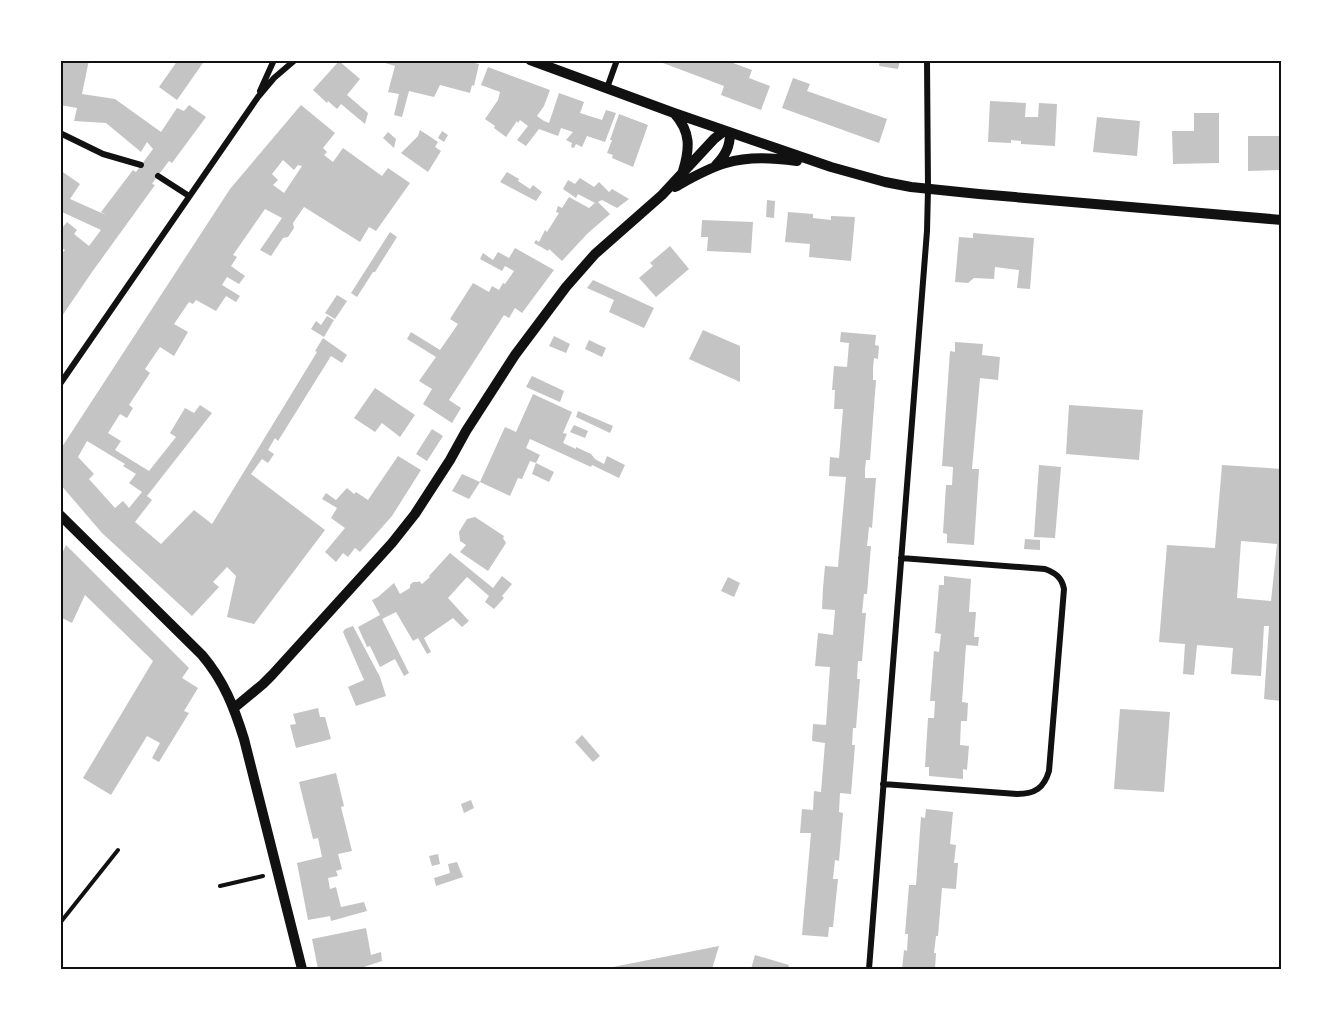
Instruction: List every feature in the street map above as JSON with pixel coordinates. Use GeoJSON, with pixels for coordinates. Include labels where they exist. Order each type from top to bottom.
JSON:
{"type":"FeatureCollection","features":[{"type":"Feature","properties":{"kind":"street"},"geometry":{"type":"LineString","coordinates":[[258,97],[274,60]]}},
{"type":"Feature","properties":{"kind":"street"},"geometry":{"type":"LineString","coordinates":[[60,384],[258,97],[274,78],[295,60]]}},
{"type":"Feature","properties":{"kind":"street"},"geometry":{"type":"LineString","coordinates":[[530,60],[727,132],[815,162],[885,182],[928,189],[1282,220]]}},
{"type":"Feature","properties":{"kind":"street"},"geometry":{"type":"LineString","coordinates":[[607,88],[617,60]]}},
{"type":"Feature","properties":{"kind":"street"},"geometry":{"type":"LineString","coordinates":[[869,969],[926,238],[927,60]]}},
{"type":"Feature","properties":{"kind":"street"},"geometry":{"type":"LineString","coordinates":[[674,113],[684,126],[688,141],[687,159],[681,176]]}},
{"type":"Feature","properties":{"kind":"street"},"geometry":{"type":"LineString","coordinates":[[714,167],[728,148],[727,132]]}},
{"type":"Feature","properties":{"kind":"street"},"geometry":{"type":"LineString","coordinates":[[234,708],[272,675],[392,543],[415,514],[515,355],[553,303],[595,254],[662,195],[706,148],[727,132]]}},
{"type":"Feature","properties":{"kind":"street"},"geometry":{"type":"LineString","coordinates":[[60,133],[98,152],[141,165]]}},
{"type":"Feature","properties":{"kind":"street"},"geometry":{"type":"LineString","coordinates":[[662,195],[727,162],[774,158],[815,162]]}},
{"type":"Feature","properties":{"kind":"street"},"geometry":{"type":"LineString","coordinates":[[158,176],[189,196]]}},
{"type":"Feature","properties":{"kind":"street"},"geometry":{"type":"LineString","coordinates":[[60,517],[202,655],[221,680],[234,708],[244,739],[302,969]]}},
{"type":"Feature","properties":{"kind":"street"},"geometry":{"type":"LineString","coordinates":[[883,784],[1027,794],[1035,792],[1044,784],[1049,771],[1064,589],[1061,579],[1045,569],[901,558]]}},
{"type":"Feature","properties":{"kind":"path"},"geometry":{"type":"LineString","coordinates":[[60,923],[118,850]]}},
{"type":"Feature","properties":{"kind":"path"},"geometry":{"type":"LineString","coordinates":[[220,886],[278,873]]}},
{"type":"Feature","properties":{"kind":"building"},"geometry":{"type":"Polygon","coordinates":[[[60,60],[89,60],[82,94],[115,99],[161,132],[177,108],[184,111],[189,105],[206,117],[172,163],[169,161],[154,181],[152,184],[155,185],[60,319],[60,255],[65,250],[63,249],[60,253],[60,225],[63,227],[67,222],[77,230],[74,234],[89,246],[101,230],[62,212],[60,215],[60,170],[80,184],[70,199],[106,215],[101,212],[133,170],[136,172],[153,149],[147,142],[141,152],[106,123],[74,121],[77,108],[60,105],[60,60]]]}},
{"type":"Feature","properties":{"kind":"building"},"geometry":{"type":"Polygon","coordinates":[[[178,60],[205,60],[177,100],[159,87],[178,60]]]}},
{"type":"Feature","properties":{"kind":"building"},"geometry":{"type":"Polygon","coordinates":[[[383,60],[461,60],[479,64],[470,93],[440,85],[434,97],[409,91],[402,117],[394,115],[399,94],[388,92],[395,66],[382,62],[383,60]]]}},
{"type":"Feature","properties":{"kind":"building"},"geometry":{"type":"Polygon","coordinates":[[[655,60],[725,60],[752,70],[749,78],[770,86],[761,110],[721,95],[724,86],[655,60]]]}},
{"type":"Feature","properties":{"kind":"building"},"geometry":{"type":"Polygon","coordinates":[[[880,60],[900,60],[898,69],[879,66],[880,60]]]}},
{"type":"Feature","properties":{"kind":"building"},"geometry":{"type":"Polygon","coordinates":[[[339,61],[360,79],[347,95],[368,113],[365,124],[341,104],[337,109],[313,90],[339,61]]]}},
{"type":"Feature","properties":{"kind":"building"},"geometry":{"type":"Polygon","coordinates":[[[488,67],[550,90],[537,116],[549,123],[559,93],[584,102],[580,113],[602,120],[606,110],[616,113],[605,142],[587,136],[582,147],[576,144],[574,148],[571,147],[572,143],[566,140],[573,132],[561,128],[558,136],[539,129],[526,146],[517,140],[528,126],[520,120],[506,137],[485,119],[498,100],[500,92],[481,85],[488,67]]]}},
{"type":"Feature","properties":{"kind":"building"},"geometry":{"type":"Polygon","coordinates":[[[793,78],[810,84],[807,91],[887,119],[879,143],[782,108],[793,78]]]}},
{"type":"Feature","properties":{"kind":"building"},"geometry":{"type":"Polygon","coordinates":[[[990,101],[1026,103],[1025,117],[1038,117],[1039,103],[1057,104],[1055,146],[1021,144],[1021,141],[1011,140],[1011,143],[988,142],[990,101]]]}},
{"type":"Feature","properties":{"kind":"building"},"geometry":{"type":"Polygon","coordinates":[[[301,105],[335,133],[323,148],[327,152],[324,155],[333,162],[343,148],[382,176],[388,168],[410,183],[376,231],[369,227],[360,242],[304,207],[293,223],[294,228],[288,237],[283,238],[271,256],[260,250],[282,218],[265,209],[233,255],[237,257],[231,266],[245,276],[239,284],[227,277],[222,285],[240,296],[236,302],[226,296],[216,311],[196,300],[193,304],[189,302],[174,324],[188,332],[174,356],[160,347],[145,369],[150,373],[129,405],[133,408],[127,418],[120,414],[108,433],[121,441],[115,450],[149,471],[176,437],[170,433],[185,408],[194,413],[200,405],[212,413],[147,496],[152,500],[135,522],[161,544],[194,510],[212,524],[317,352],[315,351],[323,338],[347,355],[342,363],[331,356],[278,441],[275,438],[268,450],[274,454],[268,463],[262,459],[251,474],[325,530],[254,624],[227,617],[236,576],[227,567],[213,582],[219,587],[192,616],[102,533],[60,484],[60,450],[230,189],[301,105]],[[283,160],[272,174],[278,180],[273,185],[284,193],[302,166],[298,165],[294,170],[283,160]],[[87,441],[78,457],[94,474],[89,479],[115,508],[123,501],[129,508],[142,492],[129,483],[136,474],[123,466],[125,464],[87,441]]]}},
{"type":"Feature","properties":{"kind":"building"},"geometry":{"type":"Polygon","coordinates":[[[1194,113],[1219,113],[1219,163],[1173,164],[1172,131],[1194,131],[1194,113]]]}},
{"type":"Feature","properties":{"kind":"building"},"geometry":{"type":"Polygon","coordinates":[[[619,114],[648,125],[633,167],[612,158],[613,155],[607,153],[619,114]]]}},
{"type":"Feature","properties":{"kind":"building"},"geometry":{"type":"Polygon","coordinates":[[[1097,117],[1140,121],[1137,156],[1093,152],[1097,117]]]}},
{"type":"Feature","properties":{"kind":"building"},"geometry":{"type":"Polygon","coordinates":[[[420,130],[438,142],[435,147],[441,151],[428,172],[401,153],[418,136],[420,130]]]}},
{"type":"Feature","properties":{"kind":"building"},"geometry":{"type":"Polygon","coordinates":[[[442,131],[448,135],[444,142],[438,138],[442,131]]]}},
{"type":"Feature","properties":{"kind":"building"},"geometry":{"type":"Polygon","coordinates":[[[388,132],[396,139],[394,148],[383,138],[388,132]]]}},
{"type":"Feature","properties":{"kind":"building"},"geometry":{"type":"Polygon","coordinates":[[[1248,136],[1282,136],[1282,170],[1248,171],[1248,136]]]}},
{"type":"Feature","properties":{"kind":"building"},"geometry":{"type":"Polygon","coordinates":[[[507,172],[530,189],[533,185],[542,192],[536,201],[500,182],[507,172]]]}},
{"type":"Feature","properties":{"kind":"building"},"geometry":{"type":"Polygon","coordinates":[[[580,178],[594,187],[599,182],[609,192],[612,189],[629,199],[617,208],[602,200],[598,202],[610,214],[587,234],[562,261],[549,249],[548,251],[534,243],[536,240],[539,242],[545,230],[547,232],[559,213],[556,212],[558,206],[562,208],[569,197],[589,208],[595,203],[578,194],[576,198],[563,189],[568,180],[575,184],[580,178]]]}},
{"type":"Feature","properties":{"kind":"building"},"geometry":{"type":"Polygon","coordinates":[[[767,200],[775,201],[774,218],[766,217],[767,200]]]}},
{"type":"Feature","properties":{"kind":"building"},"geometry":{"type":"Polygon","coordinates":[[[788,212],[813,214],[813,218],[831,220],[831,216],[855,217],[851,261],[809,257],[810,244],[785,242],[788,212]]]}},
{"type":"Feature","properties":{"kind":"building"},"geometry":{"type":"Polygon","coordinates":[[[702,220],[753,222],[751,253],[707,251],[708,237],[701,237],[702,220]]]}},
{"type":"Feature","properties":{"kind":"building"},"geometry":{"type":"Polygon","coordinates":[[[390,232],[397,237],[357,297],[351,293],[390,232]]]}},
{"type":"Feature","properties":{"kind":"building"},"geometry":{"type":"Polygon","coordinates":[[[973,233],[1034,238],[1030,289],[1017,288],[1019,270],[995,267],[994,279],[974,278],[968,283],[955,282],[959,237],[973,238],[973,233]]]}},
{"type":"Feature","properties":{"kind":"building"},"geometry":{"type":"Polygon","coordinates":[[[670,246],[689,269],[656,297],[639,278],[653,266],[650,263],[670,246]]]}},
{"type":"Feature","properties":{"kind":"building"},"geometry":{"type":"Polygon","coordinates":[[[515,248],[554,270],[522,313],[515,308],[509,318],[504,315],[449,400],[461,408],[452,423],[423,404],[432,389],[419,381],[436,357],[407,339],[411,332],[440,350],[458,324],[450,319],[473,283],[489,292],[492,286],[499,290],[514,271],[505,266],[502,271],[480,259],[483,253],[493,260],[498,252],[509,258],[515,248]]]}},
{"type":"Feature","properties":{"kind":"building"},"geometry":{"type":"Polygon","coordinates":[[[593,280],[654,308],[644,328],[609,312],[614,300],[587,288],[593,280]]]}},
{"type":"Feature","properties":{"kind":"building"},"geometry":{"type":"Polygon","coordinates":[[[337,295],[347,301],[335,319],[325,313],[337,295]]]}},
{"type":"Feature","properties":{"kind":"building"},"geometry":{"type":"Polygon","coordinates":[[[327,316],[334,320],[324,337],[311,329],[316,321],[321,325],[327,316]]]}},
{"type":"Feature","properties":{"kind":"building"},"geometry":{"type":"Polygon","coordinates":[[[703,330],[740,346],[740,382],[689,359],[703,330]]]}},
{"type":"Feature","properties":{"kind":"building"},"geometry":{"type":"Polygon","coordinates":[[[841,332],[876,335],[875,345],[879,346],[878,359],[874,358],[873,369],[873,380],[876,380],[870,460],[866,460],[865,469],[865,478],[876,478],[872,528],[869,527],[867,546],[871,546],[867,594],[864,594],[862,613],[866,613],[862,661],[858,661],[857,679],[860,679],[856,728],[853,728],[852,745],[855,745],[851,794],[840,793],[839,812],[843,813],[839,861],[835,860],[833,879],[838,879],[833,927],[829,927],[828,937],[802,935],[811,833],[800,833],[802,809],[813,810],[814,791],[821,792],[825,743],[812,741],[813,724],[826,725],[830,667],[815,666],[818,633],[833,635],[835,610],[822,609],[823,588],[825,566],[838,567],[846,477],[829,476],[830,457],[839,458],[843,409],[834,409],[835,390],[832,390],[834,366],[847,367],[849,343],[840,342],[841,332]]]}},
{"type":"Feature","properties":{"kind":"building"},"geometry":{"type":"Polygon","coordinates":[[[554,336],[570,344],[566,353],[549,346],[554,336]]]}},
{"type":"Feature","properties":{"kind":"building"},"geometry":{"type":"Polygon","coordinates":[[[589,340],[606,348],[602,357],[585,349],[589,340]]]}},
{"type":"Feature","properties":{"kind":"building"},"geometry":{"type":"Polygon","coordinates":[[[955,342],[983,344],[982,355],[1000,357],[998,380],[980,378],[972,469],[979,469],[974,545],[947,543],[947,534],[943,533],[946,485],[952,485],[953,467],[942,466],[950,351],[955,352],[955,342]]]}},
{"type":"Feature","properties":{"kind":"building"},"geometry":{"type":"Polygon","coordinates":[[[532,376],[564,391],[560,402],[526,387],[532,376]]]}},
{"type":"Feature","properties":{"kind":"building"},"geometry":{"type":"Polygon","coordinates":[[[375,388],[415,415],[400,437],[382,423],[375,432],[354,418],[375,388]]]}},
{"type":"Feature","properties":{"kind":"building"},"geometry":{"type":"Polygon","coordinates":[[[533,394],[572,412],[563,433],[567,434],[563,443],[591,454],[604,464],[607,456],[625,465],[619,478],[530,439],[526,448],[540,455],[536,463],[530,461],[522,479],[518,478],[510,496],[480,482],[505,427],[516,432],[533,394]]]}},
{"type":"Feature","properties":{"kind":"building"},"geometry":{"type":"Polygon","coordinates":[[[1069,405],[1143,410],[1139,460],[1066,454],[1069,405]]]}},
{"type":"Feature","properties":{"kind":"building"},"geometry":{"type":"Polygon","coordinates":[[[578,411],[613,426],[610,433],[576,417],[578,411]]]}},
{"type":"Feature","properties":{"kind":"building"},"geometry":{"type":"Polygon","coordinates":[[[574,425],[588,431],[585,438],[570,432],[574,425]]]}},
{"type":"Feature","properties":{"kind":"building"},"geometry":{"type":"Polygon","coordinates":[[[432,429],[443,436],[427,461],[416,454],[432,429]]]}},
{"type":"Feature","properties":{"kind":"building"},"geometry":{"type":"Polygon","coordinates":[[[398,456],[421,470],[392,516],[360,552],[355,548],[348,557],[343,553],[336,562],[325,552],[345,528],[331,518],[337,508],[322,499],[326,493],[336,500],[347,488],[368,500],[398,456]]]}},
{"type":"Feature","properties":{"kind":"building"},"geometry":{"type":"Polygon","coordinates":[[[536,463],[554,472],[549,482],[532,474],[536,463]]]}},
{"type":"Feature","properties":{"kind":"building"},"geometry":{"type":"Polygon","coordinates":[[[1039,465],[1061,467],[1055,538],[1034,537],[1039,465]]]}},
{"type":"Feature","properties":{"kind":"building"},"geometry":{"type":"Polygon","coordinates":[[[1222,465],[1282,469],[1282,701],[1264,699],[1269,626],[1264,626],[1261,676],[1231,674],[1233,648],[1197,645],[1194,675],[1183,674],[1185,644],[1159,642],[1167,545],[1215,548],[1222,465]],[[1241,541],[1237,598],[1271,601],[1277,544],[1241,541]]]}},
{"type":"Feature","properties":{"kind":"building"},"geometry":{"type":"Polygon","coordinates":[[[462,474],[480,482],[469,499],[452,491],[462,474]]]}},
{"type":"Feature","properties":{"kind":"building"},"geometry":{"type":"Polygon","coordinates":[[[475,517],[504,536],[506,543],[488,571],[460,552],[466,545],[460,541],[459,532],[467,519],[475,517]]]}},
{"type":"Feature","properties":{"kind":"building"},"geometry":{"type":"Polygon","coordinates":[[[1025,539],[1040,540],[1040,550],[1024,549],[1025,539]]]}},
{"type":"Feature","properties":{"kind":"building"},"geometry":{"type":"Polygon","coordinates":[[[66,545],[189,668],[182,678],[198,688],[184,711],[189,713],[159,762],[152,758],[160,743],[147,736],[111,795],[83,778],[153,661],[85,595],[72,623],[60,617],[60,558],[66,545]]]}},
{"type":"Feature","properties":{"kind":"building"},"geometry":{"type":"Polygon","coordinates":[[[450,553],[493,588],[502,576],[512,584],[502,596],[504,598],[494,609],[485,602],[489,596],[467,577],[448,598],[469,621],[462,627],[453,618],[424,638],[431,652],[427,654],[418,638],[413,641],[396,612],[382,619],[409,673],[404,676],[395,659],[380,667],[358,627],[380,615],[372,600],[394,583],[400,594],[410,588],[413,582],[419,581],[422,584],[450,553]]]}},
{"type":"Feature","properties":{"kind":"building"},"geometry":{"type":"Polygon","coordinates":[[[944,576],[971,579],[969,612],[976,612],[974,637],[979,637],[978,646],[966,645],[962,702],[968,703],[967,721],[961,721],[960,745],[969,746],[967,770],[963,769],[963,779],[929,776],[929,767],[925,767],[928,718],[934,718],[935,701],[930,701],[934,651],[939,652],[941,634],[935,633],[939,585],[944,585],[944,576]]]}},
{"type":"Feature","properties":{"kind":"building"},"geometry":{"type":"Polygon","coordinates":[[[728,577],[740,583],[734,597],[721,591],[728,577]]]}},
{"type":"Feature","properties":{"kind":"building"},"geometry":{"type":"Polygon","coordinates":[[[353,626],[380,677],[386,696],[356,706],[348,687],[364,680],[343,632],[353,626]]]}},
{"type":"Feature","properties":{"kind":"building"},"geometry":{"type":"Polygon","coordinates":[[[318,708],[320,717],[325,717],[331,739],[296,748],[290,725],[296,724],[293,714],[318,708]]]}},
{"type":"Feature","properties":{"kind":"building"},"geometry":{"type":"Polygon","coordinates":[[[1120,709],[1170,712],[1164,792],[1114,789],[1120,709]]]}},
{"type":"Feature","properties":{"kind":"building"},"geometry":{"type":"Polygon","coordinates":[[[582,735],[600,756],[593,762],[575,742],[582,735]]]}},
{"type":"Feature","properties":{"kind":"building"},"geometry":{"type":"Polygon","coordinates":[[[336,773],[344,806],[341,807],[352,851],[338,854],[342,869],[336,871],[338,876],[328,878],[330,889],[336,887],[341,907],[364,902],[367,911],[331,921],[330,916],[308,920],[297,863],[322,857],[318,838],[313,839],[299,782],[336,773]]]}},
{"type":"Feature","properties":{"kind":"building"},"geometry":{"type":"Polygon","coordinates":[[[471,800],[474,808],[464,813],[461,804],[471,800]]]}},
{"type":"Feature","properties":{"kind":"building"},"geometry":{"type":"Polygon","coordinates":[[[926,809],[953,812],[950,844],[956,845],[954,863],[958,863],[956,889],[942,888],[938,936],[936,936],[934,953],[936,953],[935,969],[902,969],[904,950],[907,951],[908,934],[905,934],[909,885],[916,885],[921,817],[925,818],[926,809]]]}},
{"type":"Feature","properties":{"kind":"building"},"geometry":{"type":"Polygon","coordinates":[[[438,854],[440,864],[432,866],[429,856],[438,854]]]}},
{"type":"Feature","properties":{"kind":"building"},"geometry":{"type":"Polygon","coordinates":[[[457,862],[463,877],[436,886],[434,878],[450,873],[448,864],[457,862]]]}},
{"type":"Feature","properties":{"kind":"building"},"geometry":{"type":"Polygon","coordinates":[[[366,928],[371,955],[381,952],[382,961],[358,969],[318,969],[312,939],[366,928]]]}},
{"type":"Feature","properties":{"kind":"building"},"geometry":{"type":"Polygon","coordinates":[[[719,946],[712,969],[608,969],[608,968],[719,946]]]}},
{"type":"Feature","properties":{"kind":"building"},"geometry":{"type":"Polygon","coordinates":[[[755,955],[789,965],[788,969],[751,969],[755,955]]]}}]}
